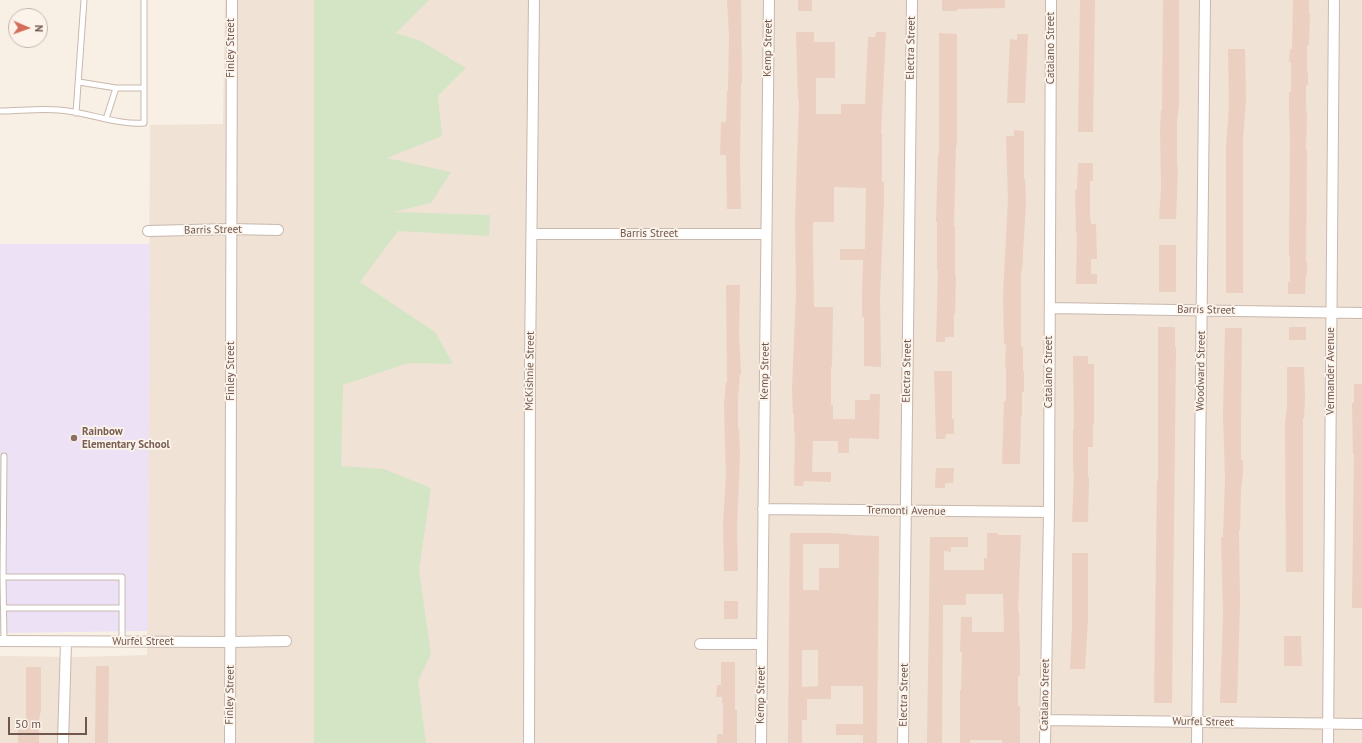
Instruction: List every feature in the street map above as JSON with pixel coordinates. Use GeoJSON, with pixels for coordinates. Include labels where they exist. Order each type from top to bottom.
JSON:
{"type":"FeatureCollection","features":[{"type":"Feature","properties":{"kind":"street","name":"Finley Street"},"geometry":{"type":"LineString","coordinates":[[230,743],[230,229],[232,0]]}},
{"type":"Feature","properties":{"kind":"street","name":"McKishnie Street"},"geometry":{"type":"LineString","coordinates":[[529,743],[528,637],[534,0]]}},
{"type":"Feature","properties":{"kind":"street","name":"Kemp Street"},"geometry":{"type":"LineString","coordinates":[[761,743],[769,0]]}},
{"type":"Feature","properties":{"kind":"street","name":"Electra Street"},"geometry":{"type":"LineString","coordinates":[[903,743],[912,0]]}},
{"type":"Feature","properties":{"kind":"street","name":"Catalano Street"},"geometry":{"type":"LineString","coordinates":[[1045,743],[1049,512],[1051,0]]}},
{"type":"Feature","properties":{"kind":"street","name":"Woodward Street"},"geometry":{"type":"LineString","coordinates":[[1197,743],[1205,0]]}},
{"type":"Feature","properties":{"kind":"street","name":"Vermander Avenue"},"geometry":{"type":"LineString","coordinates":[[1328,743],[1334,0]]}},
{"type":"Feature","properties":{"kind":"street","name":"Barris Street"},"geometry":{"type":"LineString","coordinates":[[148,231],[230,229],[278,230]]}},
{"type":"Feature","properties":{"kind":"street","name":"Barris Street"},"geometry":{"type":"LineString","coordinates":[[532,234],[766,234]]}},
{"type":"Feature","properties":{"kind":"street","name":"Barris Street"},"geometry":{"type":"LineString","coordinates":[[1050,308],[1362,313]]}},
{"type":"Feature","properties":{"kind":"street","name":"Tremonti Avenue"},"geometry":{"type":"LineString","coordinates":[[763,509],[1049,512]]}},
{"type":"Feature","properties":{"kind":"street","name":"Wurfel Street"},"geometry":{"type":"LineString","coordinates":[[2,641],[286,641]]}},
{"type":"Feature","properties":{"kind":"street"},"geometry":{"type":"LineString","coordinates":[[63,743],[66,642]]}},
{"type":"Feature","properties":{"kind":"street"},"geometry":{"type":"LineString","coordinates":[[700,644],[762,644]]}},
{"type":"Feature","properties":{"kind":"street","name":"Wurfel Street"},"geometry":{"type":"LineString","coordinates":[[1045,720],[1362,724]]}},
{"type":"Feature","properties":{"kind":"lane"},"geometry":{"type":"LineString","coordinates":[[76,113],[84,0]]}},
{"type":"Feature","properties":{"kind":"lane"},"geometry":{"type":"LineString","coordinates":[[0,111],[58,110],[130,124],[144,123],[144,0]]}},
{"type":"Feature","properties":{"kind":"lane"},"geometry":{"type":"LineString","coordinates":[[79,82],[116,88],[144,88]]}},
{"type":"Feature","properties":{"kind":"lane"},"geometry":{"type":"LineString","coordinates":[[106,119],[116,88]]}},
{"type":"Feature","properties":{"kind":"lane"},"geometry":{"type":"LineString","coordinates":[[2,641],[4,608],[4,456]]}},
{"type":"Feature","properties":{"kind":"lane"},"geometry":{"type":"LineString","coordinates":[[3,577],[122,577],[122,642]]}},
{"type":"Feature","properties":{"kind":"lane"},"geometry":{"type":"LineString","coordinates":[[4,608],[122,608]]}},
{"type":"Feature","properties":{"kind":"shaded area"},"geometry":{"type":"Polygon","coordinates":[[[225,0],[1362,0],[1362,743],[0,743],[0,656],[79,657],[147,655],[150,125],[223,124],[225,0]]]}},
{"type":"Feature","properties":{"kind":"shaded area","name":"Rainbow Elementary School"},"geometry":{"type":"Polygon","coordinates":[[[0,244],[150,244],[148,631],[0,633],[0,244]]]}},
{"type":"Feature","properties":{"kind":"green space"},"geometry":{"type":"Polygon","coordinates":[[[314,0],[429,0],[396,33],[421,41],[466,68],[438,96],[442,136],[387,158],[451,172],[431,203],[394,212],[490,215],[489,236],[398,231],[360,282],[435,332],[453,364],[408,363],[343,385],[341,466],[384,469],[431,488],[419,570],[431,654],[418,681],[426,743],[314,743],[314,0]]]}},
{"type":"Feature","properties":{"kind":"building"},"geometry":{"type":"Polygon","coordinates":[[[727,0],[741,0],[741,209],[727,209],[726,155],[720,155],[721,122],[726,122],[728,91],[729,35],[727,0]]]}},
{"type":"Feature","properties":{"kind":"building"},"geometry":{"type":"Polygon","coordinates":[[[798,0],[812,0],[812,11],[798,11],[798,0]]]}},
{"type":"Feature","properties":{"kind":"building"},"geometry":{"type":"Polygon","coordinates":[[[942,0],[1005,0],[1005,8],[957,9],[957,11],[942,11],[942,0]]]}},
{"type":"Feature","properties":{"kind":"building"},"geometry":{"type":"Polygon","coordinates":[[[1080,0],[1095,0],[1093,132],[1078,132],[1080,0]]]}},
{"type":"Feature","properties":{"kind":"building"},"geometry":{"type":"Polygon","coordinates":[[[1163,0],[1179,0],[1179,103],[1177,122],[1178,167],[1176,219],[1159,219],[1161,187],[1160,129],[1162,110],[1163,0]]]}},
{"type":"Feature","properties":{"kind":"building"},"geometry":{"type":"Polygon","coordinates":[[[1293,0],[1309,0],[1310,14],[1309,45],[1307,45],[1308,85],[1306,85],[1307,275],[1305,294],[1288,294],[1288,282],[1290,282],[1289,92],[1291,92],[1291,62],[1289,62],[1290,49],[1292,49],[1293,0]]]}},
{"type":"Feature","properties":{"kind":"building"},"geometry":{"type":"Polygon","coordinates":[[[796,32],[814,32],[814,42],[835,42],[835,78],[816,78],[816,114],[841,114],[841,104],[865,104],[868,37],[875,37],[876,32],[886,32],[881,134],[884,201],[880,297],[881,367],[864,366],[864,317],[862,317],[863,260],[840,260],[840,249],[865,249],[866,188],[834,187],[834,222],[813,222],[814,307],[833,307],[831,405],[833,405],[833,419],[855,419],[855,400],[870,400],[870,394],[880,394],[879,439],[849,438],[849,453],[838,453],[838,441],[813,441],[812,472],[831,472],[831,482],[804,481],[803,486],[794,486],[795,433],[792,389],[796,293],[795,220],[799,100],[796,32]]]}},
{"type":"Feature","properties":{"kind":"building"},"geometry":{"type":"Polygon","coordinates":[[[939,33],[957,34],[957,145],[954,226],[956,275],[955,314],[954,337],[945,337],[945,342],[936,342],[938,270],[936,222],[939,154],[939,33]]]}},
{"type":"Feature","properties":{"kind":"building"},"geometry":{"type":"Polygon","coordinates":[[[1017,34],[1028,34],[1025,103],[1007,103],[1010,39],[1017,40],[1017,34]]]}},
{"type":"Feature","properties":{"kind":"building"},"geometry":{"type":"Polygon","coordinates":[[[1228,49],[1245,49],[1246,101],[1243,139],[1243,293],[1226,293],[1226,146],[1229,107],[1228,49]]]}},
{"type":"Feature","properties":{"kind":"building"},"geometry":{"type":"Polygon","coordinates":[[[1014,130],[1024,131],[1024,179],[1026,203],[1021,271],[1021,347],[1023,347],[1024,392],[1022,392],[1020,464],[1002,464],[1004,401],[1006,401],[1006,344],[1004,344],[1003,295],[1008,199],[1006,136],[1014,136],[1014,130]]]}},
{"type":"Feature","properties":{"kind":"building"},"geometry":{"type":"Polygon","coordinates":[[[1078,163],[1093,163],[1093,181],[1090,181],[1090,216],[1091,224],[1096,224],[1097,259],[1091,259],[1091,274],[1097,274],[1097,284],[1076,284],[1077,233],[1075,190],[1077,190],[1078,163]]]}},
{"type":"Feature","properties":{"kind":"building"},"geometry":{"type":"Polygon","coordinates":[[[1159,245],[1176,245],[1176,292],[1159,292],[1159,245]]]}},
{"type":"Feature","properties":{"kind":"building"},"geometry":{"type":"Polygon","coordinates":[[[726,285],[740,285],[739,334],[741,374],[738,400],[740,454],[737,528],[738,571],[724,571],[723,523],[726,477],[724,405],[727,382],[726,285]]]}},
{"type":"Feature","properties":{"kind":"building"},"geometry":{"type":"Polygon","coordinates":[[[1158,327],[1175,327],[1176,347],[1172,703],[1154,703],[1158,481],[1158,327]]]}},
{"type":"Feature","properties":{"kind":"building"},"geometry":{"type":"Polygon","coordinates":[[[1289,327],[1306,327],[1306,340],[1289,340],[1289,327]]]}},
{"type":"Feature","properties":{"kind":"building"},"geometry":{"type":"Polygon","coordinates":[[[1225,328],[1242,328],[1241,460],[1243,460],[1243,472],[1239,530],[1240,606],[1237,703],[1220,703],[1223,613],[1221,537],[1223,537],[1225,479],[1223,414],[1225,328]]]}},
{"type":"Feature","properties":{"kind":"building"},"geometry":{"type":"Polygon","coordinates":[[[1073,356],[1088,356],[1088,364],[1094,364],[1093,447],[1088,447],[1088,522],[1072,522],[1074,471],[1073,356]]]}},
{"type":"Feature","properties":{"kind":"building"},"geometry":{"type":"Polygon","coordinates":[[[1287,367],[1304,367],[1303,572],[1286,572],[1285,424],[1287,406],[1287,367]]]}},
{"type":"Feature","properties":{"kind":"building"},"geometry":{"type":"Polygon","coordinates":[[[934,371],[952,371],[952,419],[954,419],[954,434],[946,434],[945,439],[936,439],[934,371]]]}},
{"type":"Feature","properties":{"kind":"building"},"geometry":{"type":"Polygon","coordinates":[[[1354,384],[1362,384],[1362,608],[1352,608],[1354,454],[1352,403],[1354,403],[1354,384]]]}},
{"type":"Feature","properties":{"kind":"building"},"geometry":{"type":"Polygon","coordinates":[[[936,468],[954,468],[953,483],[945,483],[945,488],[935,488],[936,468]]]}},
{"type":"Feature","properties":{"kind":"building"},"geometry":{"type":"Polygon","coordinates":[[[790,533],[828,533],[879,536],[877,743],[863,743],[863,735],[836,735],[836,724],[863,724],[863,686],[831,686],[831,699],[807,699],[807,720],[802,720],[802,743],[788,743],[790,533]],[[803,544],[803,590],[819,590],[819,568],[839,568],[839,544],[803,544]],[[802,650],[802,687],[818,686],[818,650],[802,650]]]}},
{"type":"Feature","properties":{"kind":"building"},"geometry":{"type":"Polygon","coordinates":[[[987,533],[998,533],[998,535],[1021,535],[1018,612],[1020,676],[1018,676],[1018,706],[1020,706],[1020,743],[1002,743],[1002,740],[970,740],[970,743],[960,743],[962,652],[960,652],[961,617],[972,617],[972,632],[1004,632],[1003,594],[966,594],[966,605],[943,605],[942,743],[927,743],[930,537],[968,537],[968,547],[951,547],[951,552],[944,551],[944,570],[984,570],[984,558],[987,558],[987,533]]]}},
{"type":"Feature","properties":{"kind":"building"},"geometry":{"type":"Polygon","coordinates":[[[1072,553],[1088,553],[1088,620],[1085,669],[1070,669],[1072,627],[1072,553]]]}},
{"type":"Feature","properties":{"kind":"building"},"geometry":{"type":"Polygon","coordinates":[[[724,601],[738,601],[738,619],[724,619],[724,601]]]}},
{"type":"Feature","properties":{"kind":"building"},"geometry":{"type":"Polygon","coordinates":[[[1284,636],[1301,636],[1302,666],[1284,666],[1284,636]]]}},
{"type":"Feature","properties":{"kind":"building"},"geometry":{"type":"Polygon","coordinates":[[[721,662],[735,662],[737,743],[717,743],[717,734],[723,734],[722,697],[716,697],[717,685],[721,685],[721,662]]]}},
{"type":"Feature","properties":{"kind":"building"},"geometry":{"type":"Polygon","coordinates":[[[96,666],[109,666],[108,743],[95,743],[96,666]]]}},
{"type":"Feature","properties":{"kind":"building"},"geometry":{"type":"Polygon","coordinates":[[[26,667],[41,667],[39,743],[18,743],[18,730],[26,730],[26,667]]]}},
{"type":"Feature","properties":{"kind":"place","name":"Rainbow Elementary School"},"geometry":{"type":"Point","coordinates":[74,438]}}]}
